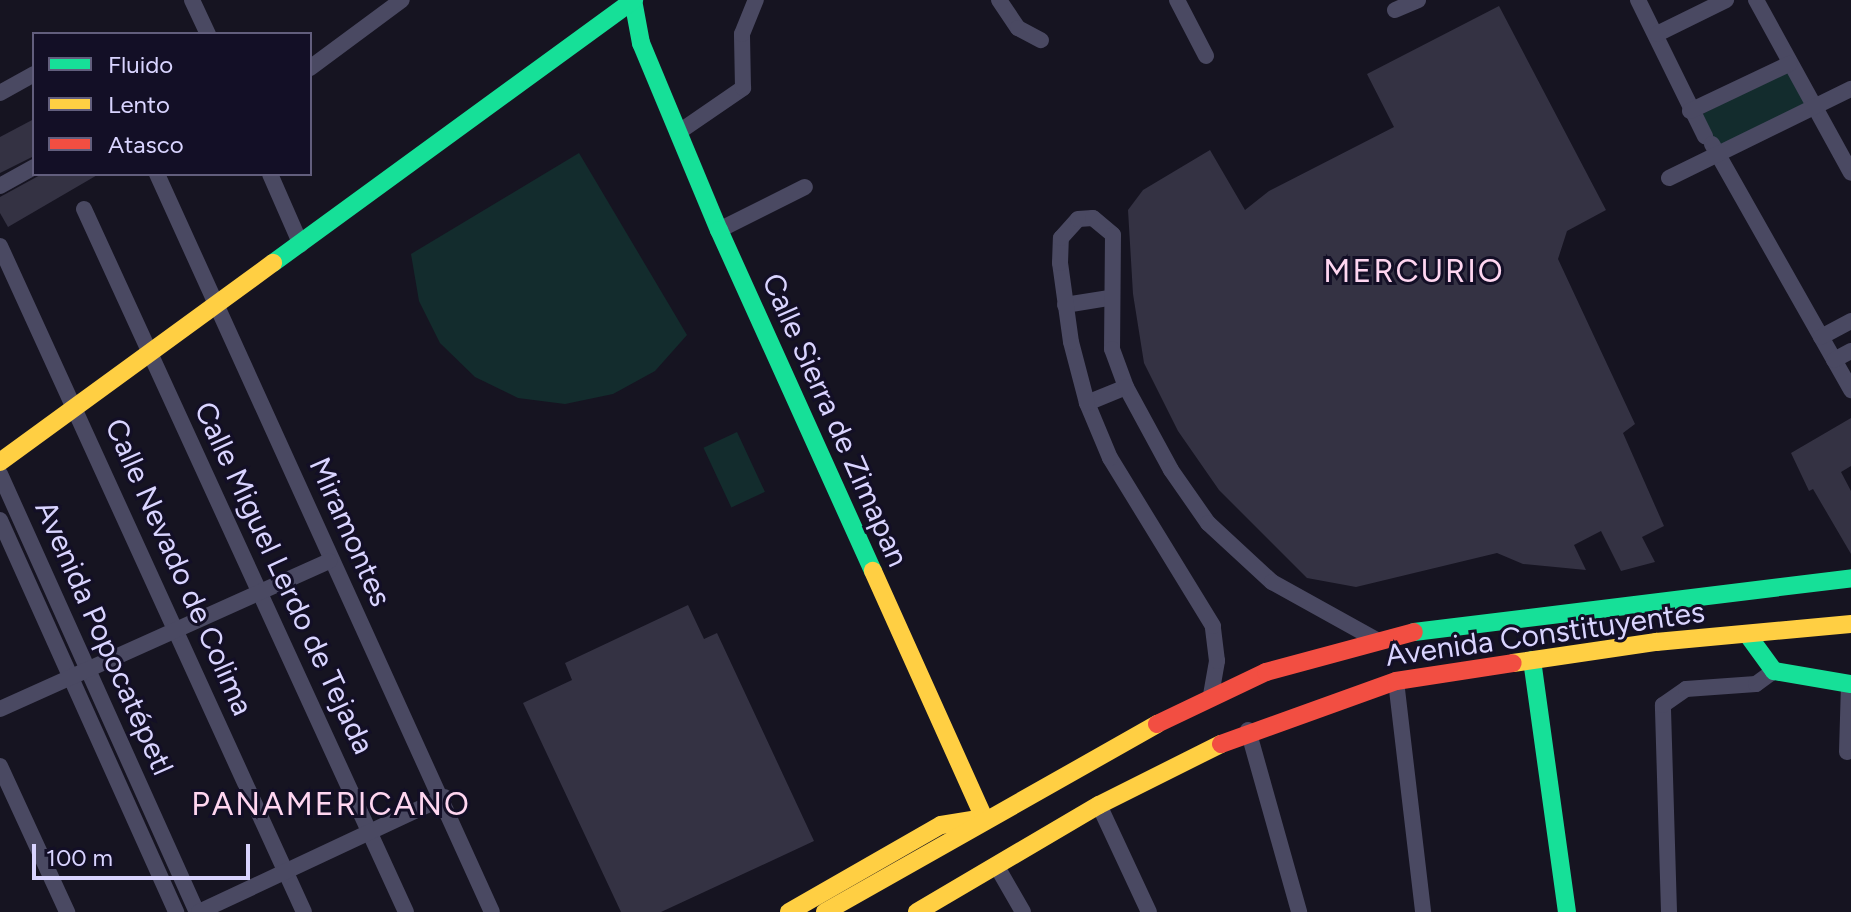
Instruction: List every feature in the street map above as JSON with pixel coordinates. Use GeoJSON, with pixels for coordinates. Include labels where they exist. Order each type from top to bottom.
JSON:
{"type":"FeatureCollection","features":[{"type":"Feature","properties":{"kind":"street"},"geometry":{"type":"LineString","coordinates":[[192,0],[207,32]]}},
{"type":"Feature","properties":{"kind":"street"},"geometry":{"type":"LineString","coordinates":[[312,67],[402,0]]}},
{"type":"Feature","properties":{"kind":"street"},"geometry":{"type":"LineString","coordinates":[[0,462],[78,409],[301,245],[609,7],[634,0]]}},
{"type":"Feature","properties":{"kind":"street","name":"Calle Sierra de Zimapan"},"geometry":{"type":"LineString","coordinates":[[634,0],[641,43],[719,230],[984,818]]}},
{"type":"Feature","properties":{"kind":"street"},"geometry":{"type":"LineString","coordinates":[[679,132],[743,88],[742,34],[756,0]]}},
{"type":"Feature","properties":{"kind":"street"},"geometry":{"type":"LineString","coordinates":[[999,0],[1018,28],[1041,40]]}},
{"type":"Feature","properties":{"kind":"street"},"geometry":{"type":"LineString","coordinates":[[1177,0],[1206,56]]}},
{"type":"Feature","properties":{"kind":"street"},"geometry":{"type":"LineString","coordinates":[[1395,10],[1418,0]]}},
{"type":"Feature","properties":{"kind":"street"},"geometry":{"type":"LineString","coordinates":[[1638,0],[1657,34],[1690,111],[1713,144],[1851,390]]}},
{"type":"Feature","properties":{"kind":"street"},"geometry":{"type":"LineString","coordinates":[[1657,34],[1726,0]]}},
{"type":"Feature","properties":{"kind":"street"},"geometry":{"type":"LineString","coordinates":[[1756,0],[1851,173]]}},
{"type":"Feature","properties":{"kind":"street","name":"Calle Sierra de Zimapan"},"geometry":{"type":"LineString","coordinates":[[609,7],[641,43]]}},
{"type":"Feature","properties":{"kind":"street"},"geometry":{"type":"LineString","coordinates":[[1690,111],[1789,64]]}},
{"type":"Feature","properties":{"kind":"street"},"geometry":{"type":"LineString","coordinates":[[0,93],[32,75]]}},
{"type":"Feature","properties":{"kind":"street"},"geometry":{"type":"LineString","coordinates":[[1669,178],[1713,144],[1814,109],[1851,89]]}},
{"type":"Feature","properties":{"kind":"street"},"geometry":{"type":"LineString","coordinates":[[0,186],[32,168]]}},
{"type":"Feature","properties":{"kind":"street","name":"Miramontes"},"geometry":{"type":"LineString","coordinates":[[158,176],[216,307],[237,340],[329,561],[444,797],[492,912]]}},
{"type":"Feature","properties":{"kind":"street"},"geometry":{"type":"LineString","coordinates":[[271,176],[301,245]]}},
{"type":"Feature","properties":{"kind":"street"},"geometry":{"type":"LineString","coordinates":[[719,230],[805,187]]}},
{"type":"Feature","properties":{"kind":"street","name":"Calle Miguel Lerdo de Tejada"},"geometry":{"type":"LineString","coordinates":[[84,209],[149,357],[406,912]]}},
{"type":"Feature","properties":{"kind":"street"},"geometry":{"type":"LineString","coordinates":[[1211,695],[1217,661],[1213,626],[1110,458],[1087,403],[1065,305],[1061,238],[1066,228],[1088,217],[1107,228],[1116,245],[1109,298],[1112,349],[1126,387],[1208,523],[1272,582],[1375,639]]}},
{"type":"Feature","properties":{"kind":"street","name":"Calle Nevado de Colima"},"geometry":{"type":"LineString","coordinates":[[0,246],[78,409],[304,912]]}},
{"type":"Feature","properties":{"kind":"street"},"geometry":{"type":"LineString","coordinates":[[1065,305],[1109,298]]}},
{"type":"Feature","properties":{"kind":"street"},"geometry":{"type":"LineString","coordinates":[[1821,337],[1851,321]]}},
{"type":"Feature","properties":{"kind":"street"},"geometry":{"type":"LineString","coordinates":[[1834,360],[1851,351]]}},
{"type":"Feature","properties":{"kind":"street"},"geometry":{"type":"LineString","coordinates":[[1087,403],[1126,387]]}},
{"type":"Feature","properties":{"kind":"street","name":"Avenida Popocatépetl"},"geometry":{"type":"LineString","coordinates":[[0,474],[176,912]]}},
{"type":"Feature","properties":{"kind":"street","name":"Avenida Popocatépetl"},"geometry":{"type":"LineString","coordinates":[[0,520],[198,912]]}},
{"type":"Feature","properties":{"kind":"street"},"geometry":{"type":"LineString","coordinates":[[0,709],[329,561]]}},
{"type":"Feature","properties":{"kind":"street","name":"Avenida Constituyentes"},"geometry":{"type":"LineString","coordinates":[[825,912],[984,818],[1211,695],[1266,672],[1375,639],[1851,578]]}},
{"type":"Feature","properties":{"kind":"street","name":"Avenida Constituyentes"},"geometry":{"type":"LineString","coordinates":[[917,912],[1099,805],[1248,730],[1396,681],[1532,660],[1851,624]]}},
{"type":"Feature","properties":{"kind":"street"},"geometry":{"type":"LineString","coordinates":[[1747,634],[1774,671],[1850,684],[1847,752]]}},
{"type":"Feature","properties":{"kind":"street"},"geometry":{"type":"LineString","coordinates":[[1532,660],[1567,912]]}},
{"type":"Feature","properties":{"kind":"street"},"geometry":{"type":"LineString","coordinates":[[1669,912],[1663,705],[1686,689],[1756,684],[1774,671]]}},
{"type":"Feature","properties":{"kind":"street"},"geometry":{"type":"LineString","coordinates":[[1396,681],[1423,912]]}},
{"type":"Feature","properties":{"kind":"street"},"geometry":{"type":"LineString","coordinates":[[1248,730],[1299,912]]}},
{"type":"Feature","properties":{"kind":"street"},"geometry":{"type":"LineString","coordinates":[[0,766],[67,912]]}},
{"type":"Feature","properties":{"kind":"street"},"geometry":{"type":"LineString","coordinates":[[198,912],[444,797]]}},
{"type":"Feature","properties":{"kind":"street"},"geometry":{"type":"LineString","coordinates":[[1099,805],[1149,912]]}},
{"type":"Feature","properties":{"kind":"street","name":"Avenida Constituyentes"},"geometry":{"type":"LineString","coordinates":[[789,912],[941,825],[984,818]]}},
{"type":"Feature","properties":{"kind":"street"},"geometry":{"type":"LineString","coordinates":[[996,865],[1023,912]]}},
{"type":"Feature","properties":{"kind":"green space"},"geometry":{"type":"Polygon","coordinates":[[[1787,69],[1806,105],[1717,153],[1698,116],[1787,69]]]}},
{"type":"Feature","properties":{"kind":"green space"},"geometry":{"type":"Polygon","coordinates":[[[579,153],[687,335],[655,371],[613,394],[565,404],[518,398],[475,377],[440,343],[419,301],[411,254],[579,153]]]}},
{"type":"Feature","properties":{"kind":"green space"},"geometry":{"type":"Polygon","coordinates":[[[737,432],[765,492],[731,507],[703,448],[737,432]]]}},
{"type":"Feature","properties":{"kind":"building"},"geometry":{"type":"Polygon","coordinates":[[[1499,6],[1606,210],[1567,231],[1558,259],[1635,424],[1623,433],[1664,526],[1642,537],[1655,562],[1621,571],[1601,531],[1574,545],[1586,570],[1523,564],[1497,553],[1356,587],[1307,578],[1219,490],[1178,431],[1144,363],[1133,294],[1128,210],[1143,190],[1210,150],[1245,210],[1269,191],[1394,127],[1367,74],[1499,6]]]}},
{"type":"Feature","properties":{"kind":"building"},"geometry":{"type":"Polygon","coordinates":[[[32,120],[32,157],[0,173],[0,137],[32,120]]]}},
{"type":"Feature","properties":{"kind":"building"},"geometry":{"type":"Polygon","coordinates":[[[38,176],[96,176],[8,227],[0,213],[0,197],[38,176]]]}},
{"type":"Feature","properties":{"kind":"building"},"geometry":{"type":"Polygon","coordinates":[[[1851,418],[1851,466],[1841,472],[1851,491],[1851,554],[1813,489],[1809,491],[1791,453],[1851,418]]]}},
{"type":"Feature","properties":{"kind":"building"},"geometry":{"type":"Polygon","coordinates":[[[688,605],[704,639],[717,633],[814,841],[661,912],[621,912],[523,703],[572,680],[565,663],[688,605]]]}},
{"type":"Feature","properties":{"kind":"traffic: fast"},"geometry":{"type":"LineString","coordinates":[[633,0],[641,43],[719,230],[873,571]]}},
{"type":"Feature","properties":{"kind":"traffic: fast"},"geometry":{"type":"LineString","coordinates":[[273,263],[634,0]]}},
{"type":"Feature","properties":{"kind":"traffic: fast"},"geometry":{"type":"LineString","coordinates":[[1414,632],[1851,578]]}},
{"type":"Feature","properties":{"kind":"traffic: fast"},"geometry":{"type":"LineString","coordinates":[[1747,634],[1774,671],[1851,684]]}},
{"type":"Feature","properties":{"kind":"traffic: fast"},"geometry":{"type":"LineString","coordinates":[[1532,660],[1567,912]]}},
{"type":"Feature","properties":{"kind":"traffic: slow"},"geometry":{"type":"LineString","coordinates":[[0,462],[273,263]]}},
{"type":"Feature","properties":{"kind":"traffic: slow"},"geometry":{"type":"LineString","coordinates":[[789,912],[941,825],[984,818],[873,571]]}},
{"type":"Feature","properties":{"kind":"traffic: slow"},"geometry":{"type":"LineString","coordinates":[[1513,663],[1656,642],[1851,624]]}},
{"type":"Feature","properties":{"kind":"traffic: slow"},"geometry":{"type":"LineString","coordinates":[[825,912],[1157,724]]}},
{"type":"Feature","properties":{"kind":"traffic: slow"},"geometry":{"type":"LineString","coordinates":[[917,912],[1099,805],[1221,744]]}},
{"type":"Feature","properties":{"kind":"traffic: jam"},"geometry":{"type":"LineString","coordinates":[[1157,724],[1266,672],[1414,632]]}},
{"type":"Feature","properties":{"kind":"traffic: jam"},"geometry":{"type":"LineString","coordinates":[[1221,744],[1396,681],[1513,663]]}},
{"type":"Feature","properties":{"kind":"district","name":"MERCURIO"},"geometry":{"type":"Point","coordinates":[1414,271]}},
{"type":"Feature","properties":{"kind":"district","name":"PANAMERICANO"},"geometry":{"type":"Point","coordinates":[331,804]}}]}
